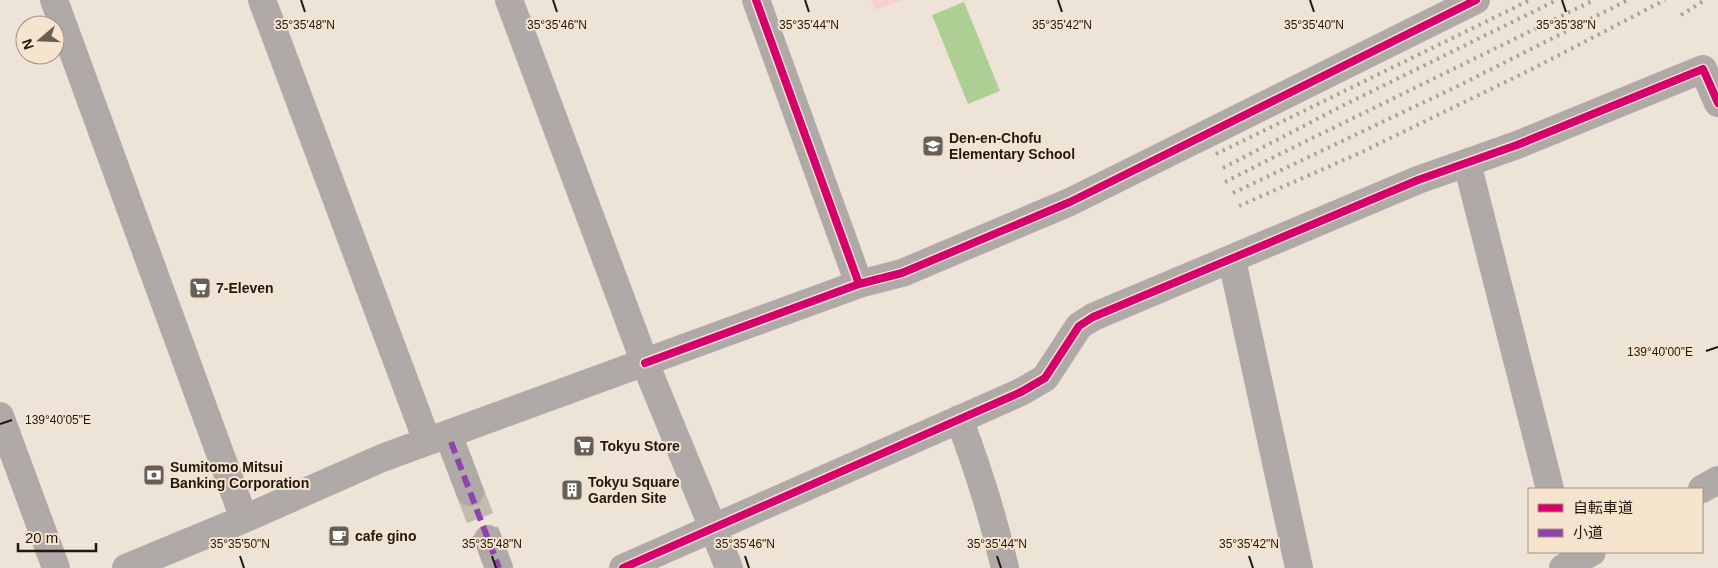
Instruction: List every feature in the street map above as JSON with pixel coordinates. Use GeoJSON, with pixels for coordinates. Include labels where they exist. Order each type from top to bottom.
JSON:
{"type":"FeatureCollection","features":[{"type":"Feature","properties":{"kind":"street"},"geometry":{"type":"LineString","coordinates":[[54,0],[244,519]]}},
{"type":"Feature","properties":{"kind":"street"},"geometry":{"type":"LineString","coordinates":[[262,0],[439,441],[470,492]]}},
{"type":"Feature","properties":{"kind":"street"},"geometry":{"type":"LineString","coordinates":[[510,0],[645,363],[714,528],[728,568]]}},
{"type":"Feature","properties":{"kind":"street"},"geometry":{"type":"LineString","coordinates":[[756,0],[859,284]]}},
{"type":"Feature","properties":{"kind":"street"},"geometry":{"type":"LineString","coordinates":[[126,568],[244,519],[382,458],[439,441],[859,284],[902,273],[1070,202],[1476,0]]}},
{"type":"Feature","properties":{"kind":"street"},"geometry":{"type":"LineString","coordinates":[[623,568],[1021,392],[1045,378],[1078,326],[1093,317],[1418,180],[1517,145],[1704,68],[1718,103]]}},
{"type":"Feature","properties":{"kind":"street"},"geometry":{"type":"LineString","coordinates":[[1467,163],[1550,488]]}},
{"type":"Feature","properties":{"kind":"street"},"geometry":{"type":"LineString","coordinates":[[1232,260],[1299,568]]}},
{"type":"Feature","properties":{"kind":"street"},"geometry":{"type":"LineString","coordinates":[[0,416],[56,568]]}},
{"type":"Feature","properties":{"kind":"street"},"geometry":{"type":"LineString","coordinates":[[959,419],[994,520],[1005,568]]}},
{"type":"Feature","properties":{"kind":"street"},"geometry":{"type":"LineString","coordinates":[[1703,489],[1718,480]]}},
{"type":"Feature","properties":{"kind":"street"},"geometry":{"type":"LineString","coordinates":[[488,539],[499,568]]}},
{"type":"Feature","properties":{"kind":"shaded area"},"geometry":{"type":"Polygon","coordinates":[[[871,0],[904,0],[875,10],[871,0]]]}},
{"type":"Feature","properties":{"kind":"shaded area"},"geometry":{"type":"Polygon","coordinates":[[[964,2],[1000,91],[968,104],[932,15],[964,2]]]}},
{"type":"Feature","properties":{"kind":"tunnel"},"geometry":{"type":"LineString","coordinates":[[470,492],[488,539]]}},
{"type":"Feature","properties":{"kind":"railway"},"geometry":{"type":"LineString","coordinates":[[1216,154],[1530,0]]}},
{"type":"Feature","properties":{"kind":"railway"},"geometry":{"type":"LineString","coordinates":[[1223,168],[1342,106],[1557,0]]}},
{"type":"Feature","properties":{"kind":"railway"},"geometry":{"type":"LineString","coordinates":[[1225,182],[1594,0]]}},
{"type":"Feature","properties":{"kind":"railway"},"geometry":{"type":"LineString","coordinates":[[1233,193],[1458,86],[1628,0]]}},
{"type":"Feature","properties":{"kind":"railway"},"geometry":{"type":"LineString","coordinates":[[1239,206],[1362,152],[1532,69],[1665,0]]}},
{"type":"Feature","properties":{"kind":"railway"},"geometry":{"type":"LineString","coordinates":[[1681,15],[1705,0]]}},
{"type":"Feature","properties":{"kind":"marked path"},"geometry":{"type":"LineString","coordinates":[[451,442],[499,568]]}},
{"type":"Feature","properties":{"kind":"cycle path"},"geometry":{"type":"LineString","coordinates":[[756,0],[859,284]]}},
{"type":"Feature","properties":{"kind":"cycle path"},"geometry":{"type":"LineString","coordinates":[[645,363],[859,284],[902,273],[1070,202],[1476,0]]}},
{"type":"Feature","properties":{"kind":"cycle path"},"geometry":{"type":"LineString","coordinates":[[623,568],[1021,392],[1045,378],[1079,326],[1093,317],[1418,180],[1517,145],[1703,69],[1718,103]]}},
{"type":"Feature","properties":{"kind":"place","name":"Den-en-Chofu Elementary School"},"geometry":{"type":"Point","coordinates":[933,146]}},
{"type":"Feature","properties":{"kind":"place","name":"7-Eleven"},"geometry":{"type":"Point","coordinates":[200,288]}},
{"type":"Feature","properties":{"kind":"place","name":"Tokyu Store"},"geometry":{"type":"Point","coordinates":[584,446]}},
{"type":"Feature","properties":{"kind":"place","name":"Sumitomo Mitsui Banking Corporation"},"geometry":{"type":"Point","coordinates":[154,475]}},
{"type":"Feature","properties":{"kind":"place","name":"Tokyu Square Garden Site"},"geometry":{"type":"Point","coordinates":[572,490]}},
{"type":"Feature","properties":{"kind":"place","name":"cafe gino"},"geometry":{"type":"Point","coordinates":[339,536]}}]}
